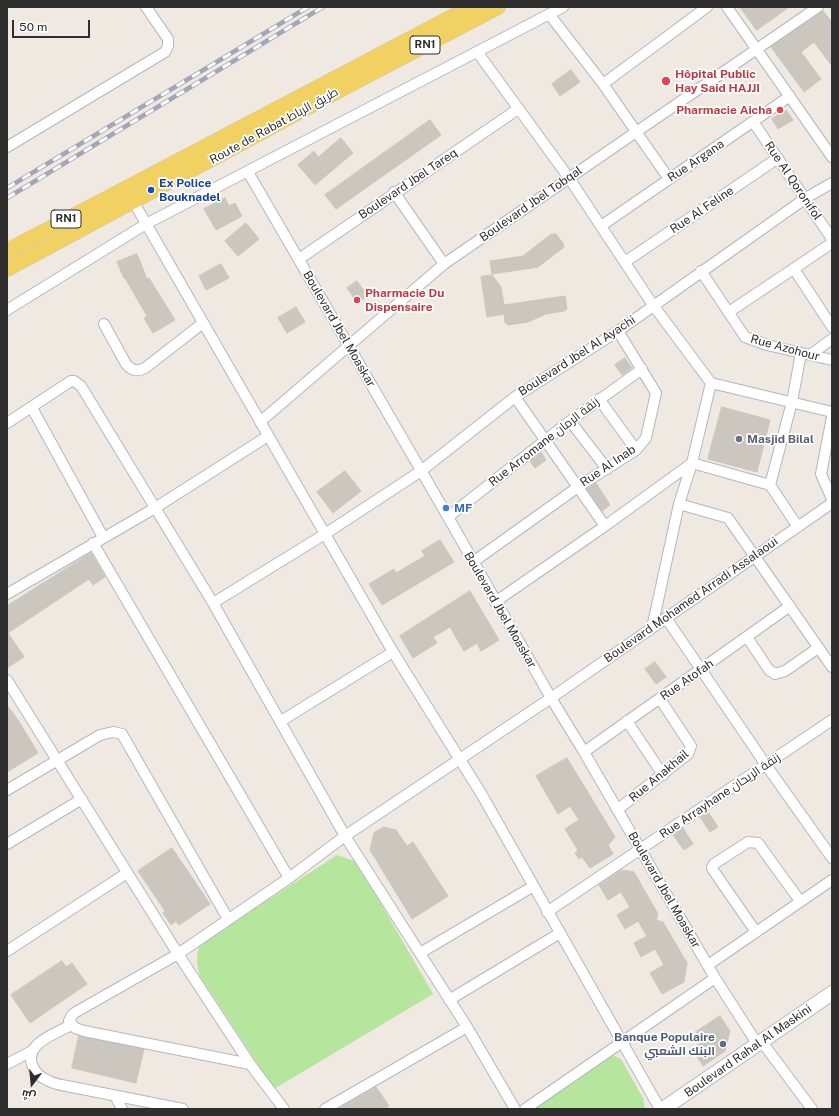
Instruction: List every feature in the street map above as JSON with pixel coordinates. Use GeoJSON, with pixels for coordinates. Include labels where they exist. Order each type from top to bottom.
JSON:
{"type":"FeatureCollection","features":[{"type":"Feature","properties":{"kind":"main road","name":"Route de Rabat طريق الرباط"},"geometry":{"type":"LineString","coordinates":[[7,251],[471,7]]}},
{"type":"Feature","properties":{"kind":"main road","name":"Route de Rabat طريق الرباط"},"geometry":{"type":"LineString","coordinates":[[7,269],[498,7]]}},
{"type":"Feature","properties":{"kind":"street"},"geometry":{"type":"LineString","coordinates":[[7,147],[165,52],[168,46],[168,39],[146,7]]}},
{"type":"Feature","properties":{"kind":"street"},"geometry":{"type":"LineString","coordinates":[[7,310],[146,224],[248,172],[277,155],[478,53],[563,7]]}},
{"type":"Feature","properties":{"kind":"street"},"geometry":{"type":"LineString","coordinates":[[603,84],[707,7]]}},
{"type":"Feature","properties":{"kind":"street"},"geometry":{"type":"LineString","coordinates":[[728,7],[832,157]]}},
{"type":"Feature","properties":{"kind":"street","name":"Boulevard Jbel Tobqal"},"geometry":{"type":"LineString","coordinates":[[260,422],[444,264],[818,7]]}},
{"type":"Feature","properties":{"kind":"street"},"geometry":{"type":"LineString","coordinates":[[549,14],[603,84],[669,179]]}},
{"type":"Feature","properties":{"kind":"street"},"geometry":{"type":"LineString","coordinates":[[478,53],[569,178],[653,305],[711,383],[832,412]]}},
{"type":"Feature","properties":{"kind":"street","name":"Rue Argana"},"geometry":{"type":"LineString","coordinates":[[601,226],[754,123],[790,96]]}},
{"type":"Feature","properties":{"kind":"street","name":"Boulevard Jbel Tareq"},"geometry":{"type":"LineString","coordinates":[[299,259],[394,192],[518,109]]}},
{"type":"Feature","properties":{"kind":"street","name":"Rue Al Qoronifol"},"geometry":{"type":"LineString","coordinates":[[754,123],[806,198],[832,239]]}},
{"type":"Feature","properties":{"kind":"street","name":"Rue Al Feline"},"geometry":{"type":"LineString","coordinates":[[625,262],[778,158]]}},
{"type":"Feature","properties":{"kind":"street","name":"Boulevard Jbel Moaskar"},"geometry":{"type":"LineString","coordinates":[[248,172],[350,346],[495,602],[715,978],[760,1043],[812,1109]]}},
{"type":"Feature","properties":{"kind":"street","name":"Boulevard Jbel Al Ayachi"},"geometry":{"type":"LineString","coordinates":[[213,603],[325,534],[421,471],[515,397],[618,331],[806,198],[832,183]]}},
{"type":"Feature","properties":{"kind":"street"},"geometry":{"type":"LineString","coordinates":[[394,192],[444,264]]}},
{"type":"Feature","properties":{"kind":"street"},"geometry":{"type":"LineString","coordinates":[[133,201],[393,652],[460,759],[660,1109]]}},
{"type":"Feature","properties":{"kind":"street"},"geometry":{"type":"LineString","coordinates":[[729,312],[832,243]]}},
{"type":"Feature","properties":{"kind":"street"},"geometry":{"type":"LineString","coordinates":[[794,269],[832,327]]}},
{"type":"Feature","properties":{"kind":"street","name":"Rue Azohour"},"geometry":{"type":"LineString","coordinates":[[701,271],[745,337],[752,341],[832,360]]}},
{"type":"Feature","properties":{"kind":"street"},"geometry":{"type":"LineString","coordinates":[[104,324],[126,364],[131,370],[138,371],[145,368],[203,323]]}},
{"type":"Feature","properties":{"kind":"street","name":"Rue Al Inab"},"geometry":{"type":"LineString","coordinates":[[473,562],[578,487],[607,470],[636,450],[646,438],[656,393],[618,331]]}},
{"type":"Feature","properties":{"kind":"street"},"geometry":{"type":"LineString","coordinates":[[770,485],[806,354],[832,339]]}},
{"type":"Feature","properties":{"kind":"street","name":"Rue Arromane زنقة الرمان"},"geometry":{"type":"LineString","coordinates":[[448,517],[599,399],[642,370]]}},
{"type":"Feature","properties":{"kind":"street"},"geometry":{"type":"LineString","coordinates":[[7,423],[71,381],[78,383],[213,603],[345,836],[467,1027],[513,1108]]}},
{"type":"Feature","properties":{"kind":"street"},"geometry":{"type":"LineString","coordinates":[[652,628],[679,504],[692,463],[711,383]]}},
{"type":"Feature","properties":{"kind":"street"},"geometry":{"type":"LineString","coordinates":[[515,397],[605,526]]}},
{"type":"Feature","properties":{"kind":"street"},"geometry":{"type":"LineString","coordinates":[[599,399],[636,450]]}},
{"type":"Feature","properties":{"kind":"street"},"geometry":{"type":"LineString","coordinates":[[32,408],[103,537]]}},
{"type":"Feature","properties":{"kind":"street"},"geometry":{"type":"LineString","coordinates":[[832,416],[821,474],[832,499]]}},
{"type":"Feature","properties":{"kind":"street"},"geometry":{"type":"LineString","coordinates":[[570,421],[607,470]]}},
{"type":"Feature","properties":{"kind":"street"},"geometry":{"type":"LineString","coordinates":[[7,594],[92,543],[155,508],[268,436]]}},
{"type":"Feature","properties":{"kind":"street"},"geometry":{"type":"LineString","coordinates":[[692,463],[770,485],[798,527]]}},
{"type":"Feature","properties":{"kind":"street"},"geometry":{"type":"LineString","coordinates":[[495,602],[605,526],[692,463]]}},
{"type":"Feature","properties":{"kind":"street","name":"Boulevard Mohamed Arradi Assalaoui"},"geometry":{"type":"LineString","coordinates":[[71,1025],[70,1018],[76,1012],[178,954],[289,878],[345,836],[551,698],[832,503]]}},
{"type":"Feature","properties":{"kind":"street"},"geometry":{"type":"LineString","coordinates":[[679,504],[728,518],[832,667]]}},
{"type":"Feature","properties":{"kind":"street"},"geometry":{"type":"LineString","coordinates":[[92,543],[289,878]]}},
{"type":"Feature","properties":{"kind":"street","name":"Rue Atofah"},"geometry":{"type":"LineString","coordinates":[[584,752],[701,671],[790,606]]}},
{"type":"Feature","properties":{"kind":"street"},"geometry":{"type":"LineString","coordinates":[[666,618],[766,765],[832,858]]}},
{"type":"Feature","properties":{"kind":"street"},"geometry":{"type":"LineString","coordinates":[[747,637],[768,670],[775,674],[785,670],[818,648]]}},
{"type":"Feature","properties":{"kind":"street"},"geometry":{"type":"LineString","coordinates":[[281,721],[393,652]]}},
{"type":"Feature","properties":{"kind":"street"},"geometry":{"type":"LineString","coordinates":[[7,680],[178,954],[250,1064],[284,1109]]}},
{"type":"Feature","properties":{"kind":"street","name":"Rue Anakhail"},"geometry":{"type":"LineString","coordinates":[[618,810],[688,754],[692,748],[660,699]]}},
{"type":"Feature","properties":{"kind":"street","name":"Rue Arrayhane زنقة الريحان"},"geometry":{"type":"LineString","coordinates":[[547,912],[832,720]]}},
{"type":"Feature","properties":{"kind":"street"},"geometry":{"type":"LineString","coordinates":[[627,721],[663,774]]}},
{"type":"Feature","properties":{"kind":"street"},"geometry":{"type":"LineString","coordinates":[[7,790],[100,735],[113,732],[122,734],[228,919]]}},
{"type":"Feature","properties":{"kind":"street"},"geometry":{"type":"LineString","coordinates":[[7,844],[82,799]]}},
{"type":"Feature","properties":{"kind":"street"},"geometry":{"type":"LineString","coordinates":[[756,932],[712,870],[714,864],[748,842],[758,843],[800,901]]}},
{"type":"Feature","properties":{"kind":"street"},"geometry":{"type":"LineString","coordinates":[[7,951],[127,873]]}},
{"type":"Feature","properties":{"kind":"street"},"geometry":{"type":"LineString","coordinates":[[708,965],[832,880]]}},
{"type":"Feature","properties":{"kind":"street"},"geometry":{"type":"LineString","coordinates":[[420,953],[532,887]]}},
{"type":"Feature","properties":{"kind":"street"},"geometry":{"type":"LineString","coordinates":[[449,1000],[560,933]]}},
{"type":"Feature","properties":{"kind":"street"},"geometry":{"type":"LineString","coordinates":[[525,1109],[715,978]]}},
{"type":"Feature","properties":{"kind":"street","name":"Boulevard Rahal Al Maskini"},"geometry":{"type":"LineString","coordinates":[[663,1109],[832,993]]}},
{"type":"Feature","properties":{"kind":"street"},"geometry":{"type":"LineString","coordinates":[[7,1064],[32,1051],[44,1040],[71,1025],[84,1031],[250,1064]]}},
{"type":"Feature","properties":{"kind":"street"},"geometry":{"type":"LineString","coordinates":[[325,1109],[467,1027]]}},
{"type":"Feature","properties":{"kind":"street"},"geometry":{"type":"LineString","coordinates":[[32,1051],[30,1059],[32,1067],[39,1076],[48,1081],[183,1109]]}},
{"type":"Feature","properties":{"kind":"street"},"geometry":{"type":"LineString","coordinates":[[115,1096],[122,1109]]}},
{"type":"Feature","properties":{"kind":"green space"},"geometry":{"type":"Polygon","coordinates":[[[337,855],[357,862],[433,994],[274,1089],[200,976],[197,956],[200,944],[337,855]]]}},
{"type":"Feature","properties":{"kind":"green space"},"geometry":{"type":"Polygon","coordinates":[[[612,1055],[621,1059],[643,1098],[645,1109],[532,1109],[612,1055]]]}},
{"type":"Feature","properties":{"kind":"building"},"geometry":{"type":"Polygon","coordinates":[[[740,7],[789,7],[757,30],[740,7]]]}},
{"type":"Feature","properties":{"kind":"building"},"geometry":{"type":"Polygon","coordinates":[[[823,11],[832,22],[832,66],[814,42],[801,52],[821,79],[804,92],[771,47],[823,11]]]}},
{"type":"Feature","properties":{"kind":"building"},"geometry":{"type":"Polygon","coordinates":[[[571,70],[580,82],[560,96],[552,84],[571,70]]]}},
{"type":"Feature","properties":{"kind":"building"},"geometry":{"type":"Polygon","coordinates":[[[786,110],[793,120],[778,129],[772,119],[786,110]]]}},
{"type":"Feature","properties":{"kind":"building"},"geometry":{"type":"Polygon","coordinates":[[[430,120],[441,135],[336,209],[325,195],[430,120]]]}},
{"type":"Feature","properties":{"kind":"building"},"geometry":{"type":"Polygon","coordinates":[[[341,138],[353,153],[315,185],[298,165],[314,151],[318,157],[341,138]]]}},
{"type":"Feature","properties":{"kind":"building"},"geometry":{"type":"Polygon","coordinates":[[[225,198],[229,206],[235,203],[242,216],[216,230],[204,209],[225,198]]]}},
{"type":"Feature","properties":{"kind":"building"},"geometry":{"type":"Polygon","coordinates":[[[246,223],[259,239],[238,256],[225,241],[246,223]]]}},
{"type":"Feature","properties":{"kind":"building"},"geometry":{"type":"Polygon","coordinates":[[[556,234],[563,243],[564,247],[538,267],[492,274],[490,261],[523,256],[550,235],[556,234]]]}},
{"type":"Feature","properties":{"kind":"building"},"geometry":{"type":"Polygon","coordinates":[[[137,254],[147,279],[149,278],[175,320],[153,333],[144,318],[147,316],[124,278],[117,262],[137,254]]]}},
{"type":"Feature","properties":{"kind":"building"},"geometry":{"type":"Polygon","coordinates":[[[221,264],[229,278],[206,290],[199,276],[221,264]]]}},
{"type":"Feature","properties":{"kind":"building"},"geometry":{"type":"Polygon","coordinates":[[[492,275],[501,287],[504,305],[565,296],[567,309],[564,311],[546,314],[528,322],[508,325],[505,322],[504,314],[487,317],[481,277],[492,275]]]}},
{"type":"Feature","properties":{"kind":"building"},"geometry":{"type":"Polygon","coordinates":[[[357,281],[368,296],[357,303],[347,288],[357,281]]]}},
{"type":"Feature","properties":{"kind":"building"},"geometry":{"type":"Polygon","coordinates":[[[296,307],[305,322],[287,333],[278,318],[296,307]]]}},
{"type":"Feature","properties":{"kind":"building"},"geometry":{"type":"Polygon","coordinates":[[[625,358],[632,368],[622,375],[615,365],[625,358]]]}},
{"type":"Feature","properties":{"kind":"building","name":"Masjid Bilal"},"geometry":{"type":"Polygon","coordinates":[[[722,407],[770,420],[757,472],[708,459],[722,407]]]}},
{"type":"Feature","properties":{"kind":"building"},"geometry":{"type":"Polygon","coordinates":[[[541,452],[546,460],[535,468],[530,461],[541,452]]]}},
{"type":"Feature","properties":{"kind":"building"},"geometry":{"type":"Polygon","coordinates":[[[345,471],[361,491],[333,513],[317,492],[345,471]]]}},
{"type":"Feature","properties":{"kind":"building"},"geometry":{"type":"Polygon","coordinates":[[[596,483],[610,505],[602,511],[587,489],[596,483]]]}},
{"type":"Feature","properties":{"kind":"building"},"geometry":{"type":"Polygon","coordinates":[[[440,540],[454,562],[382,605],[369,584],[394,569],[396,573],[425,556],[422,551],[440,540]]]}},
{"type":"Feature","properties":{"kind":"building"},"geometry":{"type":"Polygon","coordinates":[[[91,553],[105,577],[93,585],[89,579],[8,633],[24,657],[7,668],[7,606],[91,553]]]}},
{"type":"Feature","properties":{"kind":"building"},"geometry":{"type":"Polygon","coordinates":[[[470,591],[499,640],[481,651],[477,643],[464,651],[450,627],[433,637],[437,643],[413,658],[400,636],[470,591]]]}},
{"type":"Feature","properties":{"kind":"building"},"geometry":{"type":"Polygon","coordinates":[[[655,662],[666,677],[656,684],[645,669],[655,662]]]}},
{"type":"Feature","properties":{"kind":"building"},"geometry":{"type":"Polygon","coordinates":[[[7,705],[38,753],[7,772],[7,705]]]}},
{"type":"Feature","properties":{"kind":"building"},"geometry":{"type":"Polygon","coordinates":[[[567,758],[615,837],[608,845],[613,854],[590,868],[582,857],[579,859],[575,853],[578,850],[565,829],[579,820],[570,806],[558,814],[536,776],[567,758]]]}},
{"type":"Feature","properties":{"kind":"building"},"geometry":{"type":"Polygon","coordinates":[[[708,812],[718,827],[710,832],[700,817],[708,812]]]}},
{"type":"Feature","properties":{"kind":"building"},"geometry":{"type":"Polygon","coordinates":[[[384,827],[396,830],[407,846],[413,842],[448,896],[412,919],[370,850],[374,833],[384,827]]]}},
{"type":"Feature","properties":{"kind":"building"},"geometry":{"type":"Polygon","coordinates":[[[683,828],[693,844],[684,850],[673,835],[683,828]]]}},
{"type":"Feature","properties":{"kind":"building"},"geometry":{"type":"Polygon","coordinates":[[[172,848],[210,904],[179,925],[176,921],[171,925],[163,913],[165,911],[138,871],[172,848]]]}},
{"type":"Feature","properties":{"kind":"building"},"geometry":{"type":"Polygon","coordinates":[[[621,870],[634,872],[658,914],[656,920],[663,922],[687,963],[684,982],[662,994],[650,973],[664,965],[655,949],[641,957],[634,943],[647,936],[638,921],[625,929],[617,915],[630,907],[621,892],[608,900],[599,885],[621,870]]]}},
{"type":"Feature","properties":{"kind":"building"},"geometry":{"type":"Polygon","coordinates":[[[62,961],[66,967],[72,963],[87,984],[30,1023],[11,995],[62,961]]]}},
{"type":"Feature","properties":{"kind":"building"},"geometry":{"type":"Polygon","coordinates":[[[720,1016],[730,1031],[725,1051],[703,1066],[692,1049],[702,1042],[696,1032],[720,1016]]]}},
{"type":"Feature","properties":{"kind":"building"},"geometry":{"type":"Polygon","coordinates":[[[79,1036],[144,1049],[136,1083],[72,1068],[79,1036]]]}},
{"type":"Feature","properties":{"kind":"building"},"geometry":{"type":"Polygon","coordinates":[[[376,1087],[389,1106],[384,1109],[339,1109],[376,1087]]]}},
{"type":"Feature","properties":{"kind":"railway"},"geometry":{"type":"LineString","coordinates":[[7,188],[308,7]]}},
{"type":"Feature","properties":{"kind":"railway"},"geometry":{"type":"LineString","coordinates":[[7,198],[323,7]]}},
{"type":"Feature","properties":{"kind":"place","name":"Hôpital Public Hay Said HAJJI"},"geometry":{"type":"Point","coordinates":[666,81]}},
{"type":"Feature","properties":{"kind":"place","name":"Pharmacie Aicha"},"geometry":{"type":"Point","coordinates":[780,110]}},
{"type":"Feature","properties":{"kind":"place","name":"Ex Police Bouknadel"},"geometry":{"type":"Point","coordinates":[151,190]}},
{"type":"Feature","properties":{"kind":"place","name":"Pharmacie Du Dispensaire"},"geometry":{"type":"Point","coordinates":[357,300]}},
{"type":"Feature","properties":{"kind":"place","name":"Masjid Bilal"},"geometry":{"type":"Point","coordinates":[739,439]}},
{"type":"Feature","properties":{"kind":"place","name":"MF"},"geometry":{"type":"Point","coordinates":[446,508]}},
{"type":"Feature","properties":{"kind":"place","name":"Banque Populaire البنك الشعبي"},"geometry":{"type":"Point","coordinates":[723,1044]}}]}
